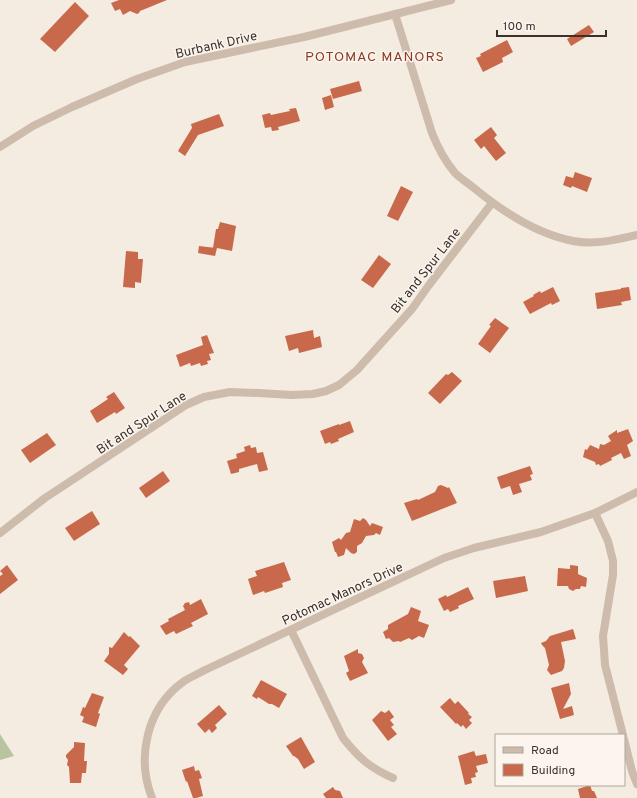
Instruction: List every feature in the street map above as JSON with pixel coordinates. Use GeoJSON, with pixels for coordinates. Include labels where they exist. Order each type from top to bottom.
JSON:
{"type":"FeatureCollection","features":[{"type":"Feature","properties":{"kind":"street","name":"Burbank Drive"},"geometry":{"type":"LineString","coordinates":[[0,147],[33,126],[72,107],[137,79],[182,63],[304,37],[451,0]]}},
{"type":"Feature","properties":{"kind":"street"},"geometry":{"type":"LineString","coordinates":[[395,14],[432,133],[439,151],[456,174],[492,203],[529,226],[549,235],[575,241],[598,242],[620,239],[637,234]]}},
{"type":"Feature","properties":{"kind":"street","name":"Bit and Spur Lane"},"geometry":{"type":"LineString","coordinates":[[0,533],[45,498],[186,405],[204,397],[230,392],[286,396],[314,394],[326,391],[339,385],[357,370],[412,309],[492,203]]}},
{"type":"Feature","properties":{"kind":"street","name":"Potomac Manors Drive"},"geometry":{"type":"LineString","coordinates":[[152,798],[144,769],[144,749],[153,719],[160,707],[169,695],[184,681],[444,558],[474,548],[541,532],[595,513],[637,492]]}},
{"type":"Feature","properties":{"kind":"street"},"geometry":{"type":"LineString","coordinates":[[595,513],[608,540],[613,561],[613,575],[603,636],[605,665],[623,734]]}},
{"type":"Feature","properties":{"kind":"street"},"geometry":{"type":"LineString","coordinates":[[291,630],[343,738],[365,762],[374,769],[393,778]]}},
{"type":"Feature","properties":{"kind":"street"},"geometry":{"type":"LineString","coordinates":[[625,743],[637,784]]}},
{"type":"Feature","properties":{"kind":"green space"},"geometry":{"type":"Polygon","coordinates":[[[0,734],[14,756],[0,760],[0,734]]]}},
{"type":"Feature","properties":{"kind":"building"},"geometry":{"type":"Polygon","coordinates":[[[119,0],[167,0],[140,11],[137,14],[130,11],[123,15],[120,9],[115,11],[111,3],[119,0]]]}},
{"type":"Feature","properties":{"kind":"building"},"geometry":{"type":"Polygon","coordinates":[[[75,2],[89,16],[55,52],[40,39],[75,2]]]}},
{"type":"Feature","properties":{"kind":"building"},"geometry":{"type":"Polygon","coordinates":[[[589,25],[594,32],[571,46],[567,39],[589,25]]]}},
{"type":"Feature","properties":{"kind":"building"},"geometry":{"type":"Polygon","coordinates":[[[507,40],[513,52],[502,58],[503,62],[483,72],[476,58],[481,56],[480,54],[507,40]]]}},
{"type":"Feature","properties":{"kind":"building"},"geometry":{"type":"Polygon","coordinates":[[[359,81],[362,91],[333,99],[330,89],[359,81]]]}},
{"type":"Feature","properties":{"kind":"building"},"geometry":{"type":"Polygon","coordinates":[[[331,95],[334,107],[325,110],[322,98],[331,95]]]}},
{"type":"Feature","properties":{"kind":"building"},"geometry":{"type":"Polygon","coordinates":[[[296,108],[300,121],[278,127],[279,130],[272,131],[271,127],[265,128],[262,115],[270,113],[271,115],[290,111],[289,109],[296,108]]]}},
{"type":"Feature","properties":{"kind":"building"},"geometry":{"type":"Polygon","coordinates":[[[219,114],[224,126],[198,135],[185,156],[178,151],[192,128],[191,124],[219,114]]]}},
{"type":"Feature","properties":{"kind":"building"},"geometry":{"type":"Polygon","coordinates":[[[491,127],[497,135],[494,138],[506,153],[496,161],[484,146],[481,149],[474,140],[491,127]]]}},
{"type":"Feature","properties":{"kind":"building"},"geometry":{"type":"Polygon","coordinates":[[[575,172],[592,178],[587,192],[572,186],[571,188],[563,185],[566,176],[573,178],[575,172]]]}},
{"type":"Feature","properties":{"kind":"building"},"geometry":{"type":"Polygon","coordinates":[[[401,186],[413,192],[398,221],[387,216],[401,186]]]}},
{"type":"Feature","properties":{"kind":"building"},"geometry":{"type":"Polygon","coordinates":[[[220,222],[236,226],[232,251],[217,248],[215,256],[198,253],[199,246],[213,248],[216,229],[218,229],[220,222]]]}},
{"type":"Feature","properties":{"kind":"building"},"geometry":{"type":"Polygon","coordinates":[[[126,251],[138,252],[138,259],[143,259],[141,283],[135,282],[135,288],[123,287],[126,251]]]}},
{"type":"Feature","properties":{"kind":"building"},"geometry":{"type":"Polygon","coordinates":[[[379,255],[391,264],[373,288],[361,280],[379,255]]]}},
{"type":"Feature","properties":{"kind":"building"},"geometry":{"type":"Polygon","coordinates":[[[553,287],[560,301],[552,305],[551,303],[530,314],[523,302],[540,291],[541,293],[553,287]]]}},
{"type":"Feature","properties":{"kind":"building"},"geometry":{"type":"Polygon","coordinates":[[[629,287],[631,300],[621,302],[622,305],[597,309],[595,293],[629,287]]]}},
{"type":"Feature","properties":{"kind":"building"},"geometry":{"type":"Polygon","coordinates":[[[495,318],[509,328],[490,353],[478,344],[495,318]]]}},
{"type":"Feature","properties":{"kind":"building"},"geometry":{"type":"Polygon","coordinates":[[[313,330],[314,338],[320,336],[322,347],[299,353],[298,348],[289,351],[285,336],[313,330]]]}},
{"type":"Feature","properties":{"kind":"building"},"geometry":{"type":"Polygon","coordinates":[[[207,335],[214,353],[209,354],[211,360],[207,361],[208,364],[201,366],[200,363],[191,366],[190,363],[180,367],[176,355],[203,345],[201,337],[207,335]]]}},
{"type":"Feature","properties":{"kind":"building"},"geometry":{"type":"Polygon","coordinates":[[[452,372],[462,381],[440,404],[428,393],[446,374],[448,375],[452,372]]]}},
{"type":"Feature","properties":{"kind":"building"},"geometry":{"type":"Polygon","coordinates":[[[114,392],[125,408],[97,423],[90,411],[108,399],[106,397],[114,392]]]}},
{"type":"Feature","properties":{"kind":"building"},"geometry":{"type":"Polygon","coordinates":[[[350,421],[354,432],[338,439],[339,441],[331,444],[330,442],[325,444],[320,431],[350,421]]]}},
{"type":"Feature","properties":{"kind":"building"},"geometry":{"type":"Polygon","coordinates":[[[628,429],[633,441],[627,445],[631,456],[624,459],[621,453],[611,458],[612,460],[600,466],[599,464],[596,465],[595,462],[583,457],[585,449],[587,450],[590,445],[599,449],[600,444],[604,445],[611,441],[608,436],[617,430],[617,433],[628,429]]]}},
{"type":"Feature","properties":{"kind":"building"},"geometry":{"type":"Polygon","coordinates":[[[47,433],[56,445],[30,463],[21,450],[47,433]]]}},
{"type":"Feature","properties":{"kind":"building"},"geometry":{"type":"Polygon","coordinates":[[[250,445],[251,448],[256,447],[257,453],[263,452],[268,470],[259,472],[257,464],[239,469],[239,472],[231,474],[227,461],[237,458],[236,454],[245,451],[244,447],[250,445]]]}},
{"type":"Feature","properties":{"kind":"building"},"geometry":{"type":"Polygon","coordinates":[[[530,466],[533,474],[530,475],[532,480],[519,484],[522,492],[513,495],[510,486],[501,489],[497,477],[530,466]]]}},
{"type":"Feature","properties":{"kind":"building"},"geometry":{"type":"Polygon","coordinates":[[[163,471],[170,481],[146,498],[139,488],[163,471]]]}},
{"type":"Feature","properties":{"kind":"building"},"geometry":{"type":"Polygon","coordinates":[[[441,485],[448,488],[449,487],[457,503],[412,521],[404,503],[418,500],[435,492],[438,486],[441,485]]]}},
{"type":"Feature","properties":{"kind":"building"},"geometry":{"type":"Polygon","coordinates":[[[92,511],[100,524],[74,541],[65,528],[92,511]]]}},
{"type":"Feature","properties":{"kind":"building"},"geometry":{"type":"Polygon","coordinates":[[[363,518],[370,526],[372,523],[383,527],[380,535],[376,533],[374,535],[366,536],[362,543],[357,546],[357,552],[354,554],[351,553],[346,548],[344,555],[338,557],[332,542],[339,538],[341,540],[346,533],[350,532],[354,519],[360,521],[363,518]]]}},
{"type":"Feature","properties":{"kind":"building"},"geometry":{"type":"Polygon","coordinates":[[[284,562],[291,580],[282,583],[283,587],[253,595],[248,579],[257,576],[255,571],[284,562]]]}},
{"type":"Feature","properties":{"kind":"building"},"geometry":{"type":"Polygon","coordinates":[[[7,565],[18,580],[0,594],[0,576],[3,574],[0,571],[7,565]]]}},
{"type":"Feature","properties":{"kind":"building"},"geometry":{"type":"Polygon","coordinates":[[[570,565],[578,566],[578,574],[587,578],[586,587],[581,586],[580,589],[573,591],[569,589],[568,586],[557,586],[558,568],[570,569],[570,565]]]}},
{"type":"Feature","properties":{"kind":"building"},"geometry":{"type":"Polygon","coordinates":[[[525,576],[528,591],[496,598],[493,581],[525,576]]]}},
{"type":"Feature","properties":{"kind":"building"},"geometry":{"type":"Polygon","coordinates":[[[468,587],[474,599],[458,606],[459,608],[450,612],[448,609],[444,611],[438,599],[446,595],[447,597],[468,587]]]}},
{"type":"Feature","properties":{"kind":"building"},"geometry":{"type":"Polygon","coordinates":[[[201,599],[208,614],[191,623],[193,626],[176,634],[174,631],[166,635],[160,626],[169,621],[168,619],[185,610],[183,606],[185,603],[189,602],[190,605],[201,599]]]}},
{"type":"Feature","properties":{"kind":"building"},"geometry":{"type":"Polygon","coordinates":[[[411,607],[421,611],[418,621],[429,625],[424,638],[419,636],[412,640],[409,638],[400,642],[393,642],[389,638],[386,639],[383,632],[388,629],[388,625],[408,614],[411,607]]]}},
{"type":"Feature","properties":{"kind":"building"},"geometry":{"type":"Polygon","coordinates":[[[573,629],[576,639],[561,642],[565,661],[564,668],[562,671],[551,675],[547,670],[549,665],[545,648],[541,643],[546,641],[550,636],[573,629]]]}},
{"type":"Feature","properties":{"kind":"building"},"geometry":{"type":"Polygon","coordinates":[[[124,632],[140,646],[124,665],[128,669],[123,675],[104,661],[109,654],[109,647],[112,648],[124,632]]]}},
{"type":"Feature","properties":{"kind":"building"},"geometry":{"type":"Polygon","coordinates":[[[358,649],[358,653],[362,654],[364,658],[362,662],[368,673],[350,681],[346,673],[349,671],[344,656],[358,649]]]}},
{"type":"Feature","properties":{"kind":"building"},"geometry":{"type":"Polygon","coordinates":[[[261,680],[287,694],[279,708],[258,697],[257,699],[252,696],[261,680]]]}},
{"type":"Feature","properties":{"kind":"building"},"geometry":{"type":"Polygon","coordinates":[[[569,683],[571,694],[563,709],[572,706],[574,715],[560,719],[551,688],[569,683]]]}},
{"type":"Feature","properties":{"kind":"building"},"geometry":{"type":"Polygon","coordinates":[[[92,693],[104,697],[98,713],[100,714],[96,727],[82,722],[84,717],[80,715],[92,693]]]}},
{"type":"Feature","properties":{"kind":"building"},"geometry":{"type":"Polygon","coordinates":[[[450,698],[455,704],[458,701],[472,717],[469,720],[472,723],[466,729],[463,725],[461,727],[457,723],[456,724],[440,707],[450,698]]]}},
{"type":"Feature","properties":{"kind":"building"},"geometry":{"type":"Polygon","coordinates":[[[219,705],[227,714],[215,725],[217,728],[212,733],[209,729],[205,733],[197,724],[219,705]]]}},
{"type":"Feature","properties":{"kind":"building"},"geometry":{"type":"Polygon","coordinates":[[[389,710],[394,717],[390,720],[394,725],[391,727],[397,734],[388,741],[372,720],[381,711],[385,713],[389,710]]]}},
{"type":"Feature","properties":{"kind":"building"},"geometry":{"type":"Polygon","coordinates":[[[301,737],[315,762],[304,769],[298,759],[293,756],[286,746],[301,737]]]}},
{"type":"Feature","properties":{"kind":"building"},"geometry":{"type":"Polygon","coordinates":[[[74,742],[85,743],[84,761],[87,761],[86,773],[82,773],[81,783],[70,783],[69,767],[67,765],[68,760],[66,755],[74,747],[74,742]]]}},
{"type":"Feature","properties":{"kind":"building"},"geometry":{"type":"Polygon","coordinates":[[[474,751],[476,756],[486,754],[488,763],[476,766],[478,772],[475,773],[476,777],[471,778],[472,783],[465,785],[458,756],[474,751]]]}},
{"type":"Feature","properties":{"kind":"building"},"geometry":{"type":"Polygon","coordinates":[[[194,766],[195,771],[199,770],[202,778],[199,779],[203,796],[196,798],[193,798],[182,770],[194,766]]]}},
{"type":"Feature","properties":{"kind":"building"},"geometry":{"type":"Polygon","coordinates":[[[590,786],[597,798],[580,798],[578,789],[590,786]]]}},
{"type":"Feature","properties":{"kind":"building"},"geometry":{"type":"Polygon","coordinates":[[[333,787],[335,790],[340,791],[343,798],[326,798],[323,794],[333,787]]]}},
{"type":"Feature","properties":{"kind":"district","name":"POTOMAC MANORS"},"geometry":{"type":"Point","coordinates":[375,56]}}]}
